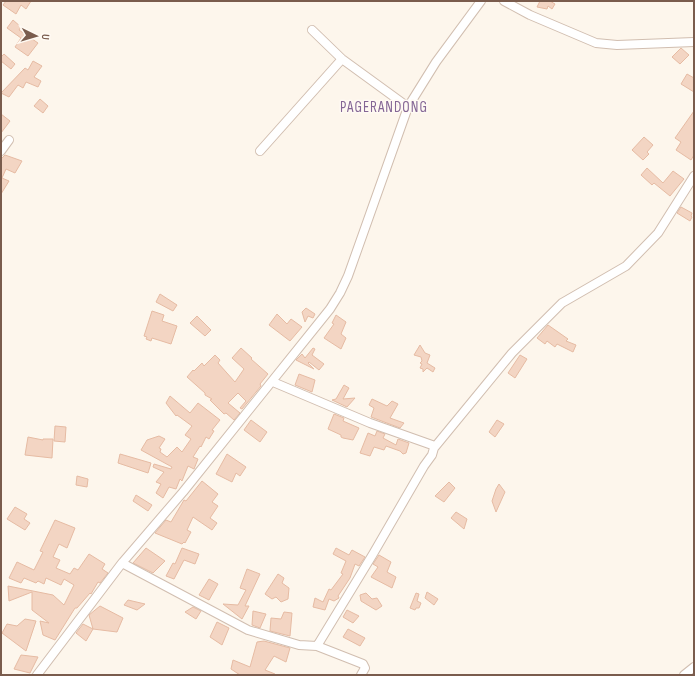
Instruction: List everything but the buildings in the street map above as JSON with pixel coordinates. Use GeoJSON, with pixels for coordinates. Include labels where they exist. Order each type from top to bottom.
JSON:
{"type":"FeatureCollection","features":[{"type":"Feature","properties":{"kind":"street"},"geometry":{"type":"LineString","coordinates":[[37,675],[122,563],[183,492],[330,309],[348,276],[408,107],[436,62],[480,1]]}},
{"type":"Feature","properties":{"kind":"street"},"geometry":{"type":"LineString","coordinates":[[504,1],[530,15],[596,43],[617,45],[694,42]]}},
{"type":"Feature","properties":{"kind":"street"},"geometry":{"type":"LineString","coordinates":[[312,30],[342,59],[408,107]]}},
{"type":"Feature","properties":{"kind":"street"},"geometry":{"type":"LineString","coordinates":[[260,151],[342,59]]}},
{"type":"Feature","properties":{"kind":"street"},"geometry":{"type":"LineString","coordinates":[[1,151],[9,140]]}},
{"type":"Feature","properties":{"kind":"street"},"geometry":{"type":"LineString","coordinates":[[317,646],[432,455],[434,448],[512,353],[562,303],[626,266],[658,232],[694,176]]}},
{"type":"Feature","properties":{"kind":"street"},"geometry":{"type":"LineString","coordinates":[[272,382],[370,423],[432,445],[434,448]]}},
{"type":"Feature","properties":{"kind":"street"},"geometry":{"type":"LineString","coordinates":[[122,563],[248,630],[299,644],[317,646],[363,664],[365,668],[361,675]]}},
{"type":"Feature","properties":{"kind":"street"},"geometry":{"type":"LineString","coordinates":[[684,675],[694,668]]}},
{"type":"Feature","properties":{"kind":"district","name":"PAGERANDONG"},"geometry":{"type":"Point","coordinates":[384,107]}}]}
